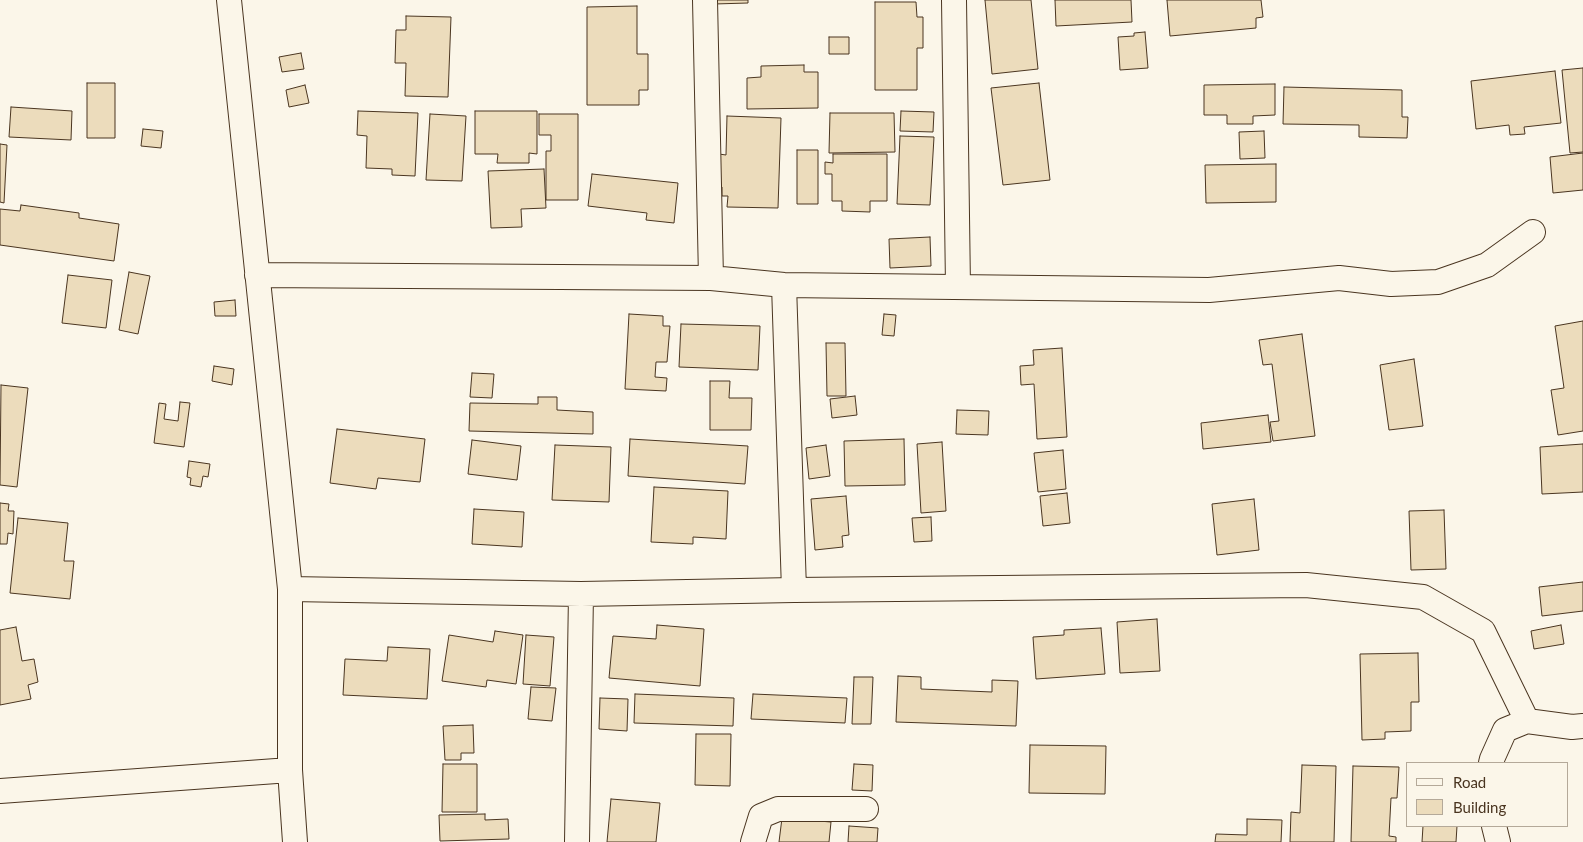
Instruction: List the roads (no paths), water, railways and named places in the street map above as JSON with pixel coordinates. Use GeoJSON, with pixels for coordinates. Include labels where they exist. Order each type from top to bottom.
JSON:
{"type":"FeatureCollection","features":[{"type":"Feature","properties":{"kind":"street"},"geometry":{"type":"LineString","coordinates":[[229,0],[290,589],[290,770],[295,842]]}},
{"type":"Feature","properties":{"kind":"street"},"geometry":{"type":"LineString","coordinates":[[705,0],[711,278]]}},
{"type":"Feature","properties":{"kind":"street"},"geometry":{"type":"LineString","coordinates":[[954,0],[958,288]]}},
{"type":"Feature","properties":{"kind":"street"},"geometry":{"type":"LineString","coordinates":[[257,275],[711,278],[784,285],[1209,290],[1339,278],[1391,284],[1438,282],[1487,265],[1533,232]]}},
{"type":"Feature","properties":{"kind":"street"},"geometry":{"type":"LineString","coordinates":[[784,285],[794,590]]}},
{"type":"Feature","properties":{"kind":"street"},"geometry":{"type":"LineString","coordinates":[[290,589],[581,594],[794,590],[1306,586],[1423,597],[1483,631],[1527,721]]}},
{"type":"Feature","properties":{"kind":"street"},"geometry":{"type":"LineString","coordinates":[[576,842],[581,594]]}},
{"type":"Feature","properties":{"kind":"street"},"geometry":{"type":"LineString","coordinates":[[1492,762],[1505,730],[1527,721],[1572,727],[1583,726]]}},
{"type":"Feature","properties":{"kind":"street"},"geometry":{"type":"LineString","coordinates":[[0,791],[290,770]]}},
{"type":"Feature","properties":{"kind":"street"},"geometry":{"type":"LineString","coordinates":[[753,842],[760,816],[778,809],[866,809]]}},
{"type":"Feature","properties":{"kind":"street"},"geometry":{"type":"LineString","coordinates":[[1494,827],[1498,842]]}}]}
